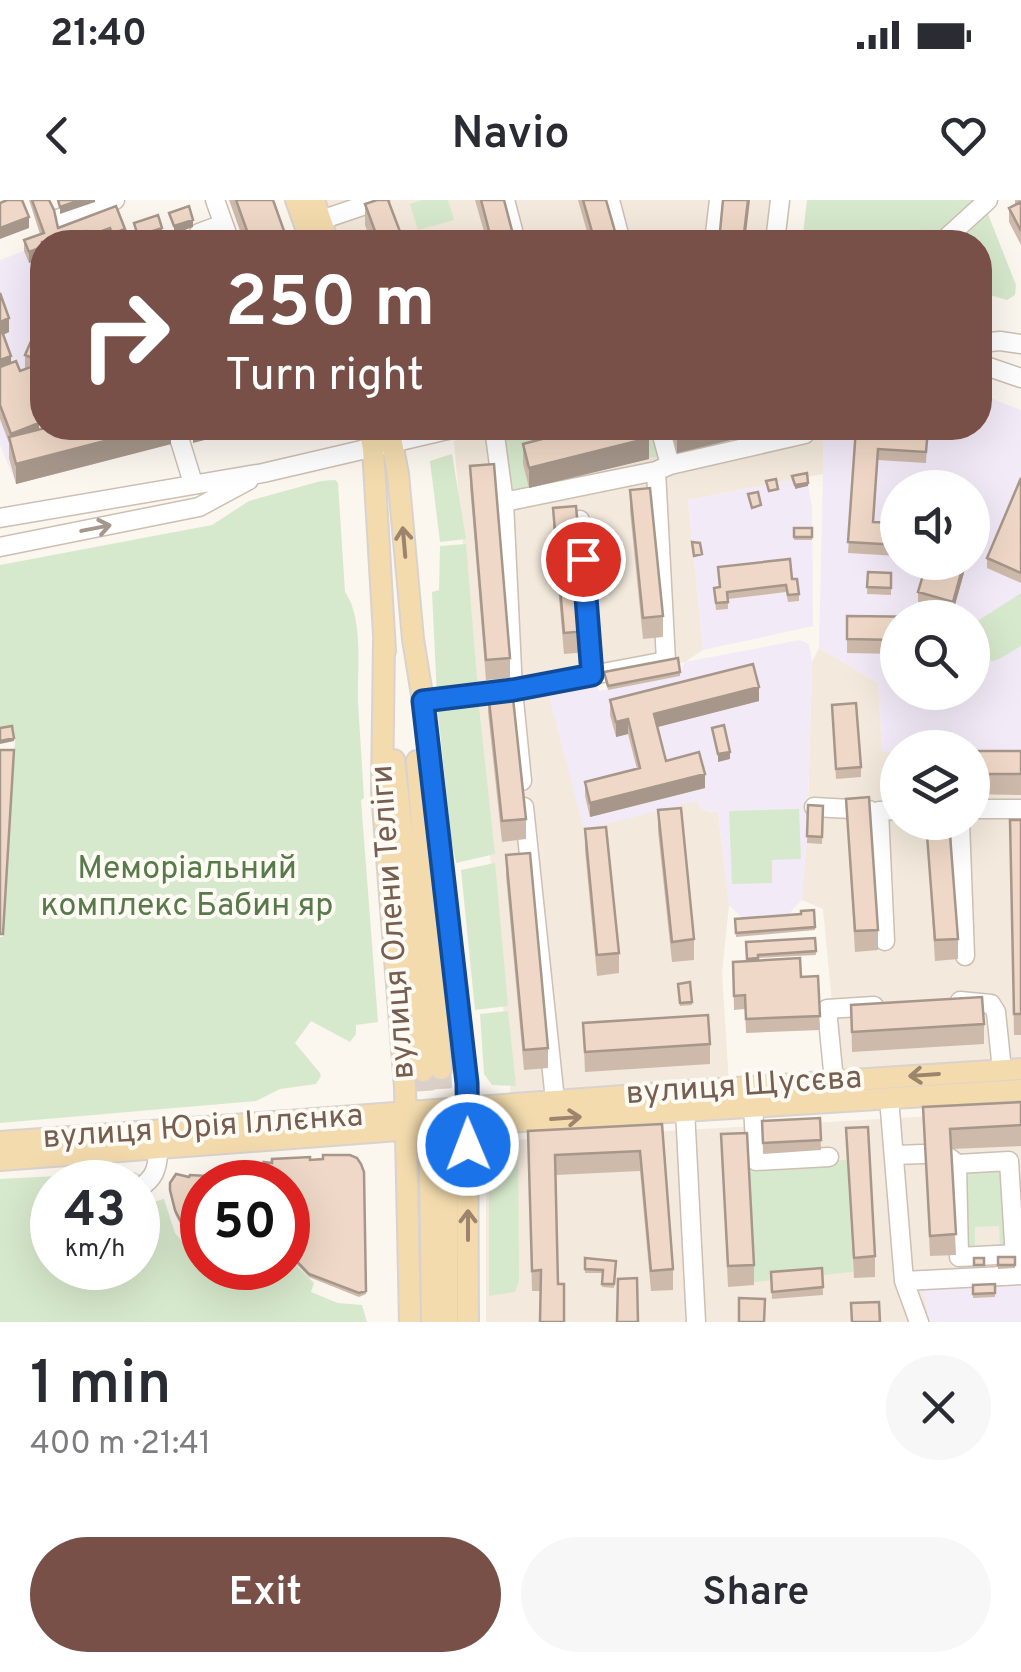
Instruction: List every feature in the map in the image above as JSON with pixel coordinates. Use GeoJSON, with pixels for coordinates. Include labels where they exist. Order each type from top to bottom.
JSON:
{"type":"FeatureCollection","features":[{"type":"Feature","properties":{"kind":"main road"},"geometry":{"type":"LineString","coordinates":[[296,200],[306,230]]}},
{"type":"Feature","properties":{"kind":"main road","name":"вулиця Олени Теліги"},"geometry":{"type":"LineString","coordinates":[[381,440],[382,792],[406,1122],[410,1322]]}},
{"type":"Feature","properties":{"kind":"main road","name":"вулиця Олени Теліги"},"geometry":{"type":"LineString","coordinates":[[382,440],[398,474],[413,639],[467,1083],[468,1322]]}},
{"type":"Feature","properties":{"kind":"main road","name":"вулиця Олени Теліги"},"geometry":{"type":"LineString","coordinates":[[384,642],[432,1070],[413,639]]}},
{"type":"Feature","properties":{"kind":"main road","name":"вулиця Щусєва"},"geometry":{"type":"LineString","coordinates":[[468,1117],[555,1100],[1011,1069]]}},
{"type":"Feature","properties":{"kind":"main road","name":"вулиця Щусєва"},"geometry":{"type":"LineString","coordinates":[[468,1117],[685,1110],[1021,1090]]}},
{"type":"Feature","properties":{"kind":"main road"},"geometry":{"type":"LineString","coordinates":[[406,1122],[468,1117]]}},
{"type":"Feature","properties":{"kind":"main road","name":"вулиця Юрія Іллєнка"},"geometry":{"type":"LineString","coordinates":[[0,1142],[406,1122]]}},
{"type":"Feature","properties":{"kind":"main road","name":"вулиця Юрія Іллєнка"},"geometry":{"type":"LineString","coordinates":[[0,1160],[158,1150],[406,1122]]}},
{"type":"Feature","properties":{"kind":"main road"},"geometry":{"type":"LineString","coordinates":[[432,1322],[438,1162],[447,1322]]}},
{"type":"Feature","properties":{"kind":"street"},"geometry":{"type":"LineString","coordinates":[[215,200],[226,230]]}},
{"type":"Feature","properties":{"kind":"street"},"geometry":{"type":"LineString","coordinates":[[504,200],[513,230]]}},
{"type":"Feature","properties":{"kind":"street"},"geometry":{"type":"LineString","coordinates":[[610,200],[618,230]]}},
{"type":"Feature","properties":{"kind":"street"},"geometry":{"type":"LineString","coordinates":[[715,230],[719,200]]}},
{"type":"Feature","properties":{"kind":"street"},"geometry":{"type":"LineString","coordinates":[[776,230],[780,200]]}},
{"type":"Feature","properties":{"kind":"street"},"geometry":{"type":"LineString","coordinates":[[955,230],[988,200]]}},
{"type":"Feature","properties":{"kind":"street"},"geometry":{"type":"LineString","coordinates":[[54,220],[110,201]]}},
{"type":"Feature","properties":{"kind":"street"},"geometry":{"type":"LineString","coordinates":[[318,210],[387,205]]}},
{"type":"Feature","properties":{"kind":"street"},"geometry":{"type":"LineString","coordinates":[[992,342],[1021,344]]}},
{"type":"Feature","properties":{"kind":"street"},"geometry":{"type":"LineString","coordinates":[[992,368],[1021,378]]}},
{"type":"Feature","properties":{"kind":"street"},"geometry":{"type":"LineString","coordinates":[[180,440],[193,483]]}},
{"type":"Feature","properties":{"kind":"street"},"geometry":{"type":"LineString","coordinates":[[0,516],[263,472],[371,440]]}},
{"type":"Feature","properties":{"kind":"street"},"geometry":{"type":"LineString","coordinates":[[496,440],[504,502],[513,690],[555,1100]]}},
{"type":"Feature","properties":{"kind":"street"},"geometry":{"type":"LineString","coordinates":[[423,701],[513,690],[666,661],[661,440]]}},
{"type":"Feature","properties":{"kind":"street"},"geometry":{"type":"LineString","coordinates":[[504,502],[780,440]]}},
{"type":"Feature","properties":{"kind":"street"},"geometry":{"type":"LineString","coordinates":[[0,547],[199,507],[263,472]]}},
{"type":"Feature","properties":{"kind":"street"},"geometry":{"type":"LineString","coordinates":[[580,520],[592,675]]}},
{"type":"Feature","properties":{"kind":"street"},"geometry":{"type":"LineString","coordinates":[[814,807],[880,810]]}},
{"type":"Feature","properties":{"kind":"street"},"geometry":{"type":"LineString","coordinates":[[990,808],[1021,809]]}},
{"type":"Feature","properties":{"kind":"street"},"geometry":{"type":"LineString","coordinates":[[885,941],[887,840]]}},
{"type":"Feature","properties":{"kind":"street"},"geometry":{"type":"LineString","coordinates":[[961,840],[965,956]]}},
{"type":"Feature","properties":{"kind":"street"},"geometry":{"type":"LineString","coordinates":[[949,1002],[990,1004],[996,1012],[1011,1069]]}},
{"type":"Feature","properties":{"kind":"street"},"geometry":{"type":"LineString","coordinates":[[834,1081],[827,1009],[892,1005]]}},
{"type":"Feature","properties":{"kind":"street"},"geometry":{"type":"LineString","coordinates":[[889,1098],[904,1281],[919,1322]]}},
{"type":"Feature","properties":{"kind":"street"},"geometry":{"type":"LineString","coordinates":[[753,1106],[756,1161],[829,1157]]}},
{"type":"Feature","properties":{"kind":"street"},"geometry":{"type":"LineString","coordinates":[[685,1110],[696,1322]]}},
{"type":"Feature","properties":{"kind":"street"},"geometry":{"type":"LineString","coordinates":[[158,1150],[158,1160]]}},
{"type":"Feature","properties":{"kind":"street"},"geometry":{"type":"LineString","coordinates":[[894,1155],[924,1154]]}},
{"type":"Feature","properties":{"kind":"street"},"geometry":{"type":"LineString","coordinates":[[904,1281],[1019,1275],[1010,1161],[954,1161],[959,1257],[1015,1254]]}},
{"type":"Feature","properties":{"kind":"street"},"geometry":{"type":"LineString","coordinates":[[992,1256],[993,1276]]}},
{"type":"Feature","properties":{"kind":"shaded area"},"geometry":{"type":"Polygon","coordinates":[[[326,200],[770,200],[766,230],[337,230],[326,200]]]}},
{"type":"Feature","properties":{"kind":"shaded area"},"geometry":{"type":"Polygon","coordinates":[[[30,249],[30,440],[185,441],[16,484],[0,445],[0,260],[30,249]]]}},
{"type":"Feature","properties":{"kind":"shaded area"},"geometry":{"type":"Polygon","coordinates":[[[992,399],[1021,410],[1021,759],[990,757],[990,730],[881,730],[878,683],[819,648],[824,440],[992,440],[992,399]]]}},
{"type":"Feature","properties":{"kind":"shaded area"},"geometry":{"type":"Polygon","coordinates":[[[824,440],[823,474],[688,500],[703,650],[685,662],[552,691],[708,812],[718,812],[729,905],[722,972],[729,1083],[511,1096],[454,441],[824,440]]]}},
{"type":"Feature","properties":{"kind":"shaded area"},"geometry":{"type":"Polygon","coordinates":[[[807,477],[812,508],[813,626],[703,650],[688,500],[807,477]]]}},
{"type":"Feature","properties":{"kind":"shaded area"},"geometry":{"type":"Polygon","coordinates":[[[800,640],[809,644],[812,662],[807,843],[802,900],[784,919],[746,922],[729,905],[718,812],[703,811],[696,801],[584,830],[548,694],[595,681],[599,691],[679,676],[685,662],[800,640]]]}},
{"type":"Feature","properties":{"kind":"shaded area"},"geometry":{"type":"Polygon","coordinates":[[[819,648],[878,683],[880,840],[990,840],[990,757],[1021,759],[1021,1064],[839,1076],[823,909],[802,900],[812,662],[819,648]]]}},
{"type":"Feature","properties":{"kind":"shaded area"},"geometry":{"type":"Polygon","coordinates":[[[1021,1111],[1021,1322],[486,1322],[486,1150],[493,1141],[1021,1111]]]}},
{"type":"Feature","properties":{"kind":"shaded area"},"geometry":{"type":"Polygon","coordinates":[[[1021,1281],[1021,1322],[929,1322],[923,1287],[1021,1281]]]}},
{"type":"Feature","properties":{"kind":"green space"},"geometry":{"type":"Polygon","coordinates":[[[448,200],[454,220],[418,230],[410,204],[448,200]]]}},
{"type":"Feature","properties":{"kind":"green space"},"geometry":{"type":"Polygon","coordinates":[[[807,200],[975,200],[944,230],[803,230],[807,200]]]}},
{"type":"Feature","properties":{"kind":"green space"},"geometry":{"type":"Polygon","coordinates":[[[988,214],[1016,285],[1015,295],[1007,300],[992,296],[992,230],[971,230],[988,214]]]}},
{"type":"Feature","properties":{"kind":"green space"},"geometry":{"type":"Polygon","coordinates":[[[502,440],[655,440],[659,457],[524,464],[529,488],[514,492],[504,465],[502,440]]]}},
{"type":"Feature","properties":{"kind":"green space"},"geometry":{"type":"Polygon","coordinates":[[[452,454],[466,539],[440,542],[430,461],[452,454]]]}},
{"type":"Feature","properties":{"kind":"green space","name":"Меморіальний комплекс Бабин яр"},"geometry":{"type":"Polygon","coordinates":[[[335,480],[345,592],[357,630],[364,798],[361,800],[378,1022],[356,1025],[350,1042],[311,1021],[295,1043],[320,1073],[316,1084],[280,1089],[256,1101],[0,1123],[0,937],[15,742],[14,728],[0,730],[0,565],[212,525],[249,501],[335,480]]]}},
{"type":"Feature","properties":{"kind":"green space"},"geometry":{"type":"Polygon","coordinates":[[[466,544],[478,691],[437,697],[432,592],[439,590],[440,546],[466,544]]]}},
{"type":"Feature","properties":{"kind":"green space"},"geometry":{"type":"Polygon","coordinates":[[[1021,593],[1021,646],[992,661],[990,661],[990,613],[1021,593]]]}},
{"type":"Feature","properties":{"kind":"green space"},"geometry":{"type":"Polygon","coordinates":[[[478,698],[495,854],[456,863],[437,703],[478,698]]]}},
{"type":"Feature","properties":{"kind":"green space"},"geometry":{"type":"Polygon","coordinates":[[[799,809],[801,859],[772,860],[772,883],[732,884],[729,811],[799,809]]]}},
{"type":"Feature","properties":{"kind":"green space"},"geometry":{"type":"Polygon","coordinates":[[[495,863],[508,1006],[475,1010],[461,870],[495,863]]]}},
{"type":"Feature","properties":{"kind":"green space"},"geometry":{"type":"Polygon","coordinates":[[[508,1011],[516,1086],[492,1085],[484,1074],[480,1014],[508,1011]]]}},
{"type":"Feature","properties":{"kind":"green space"},"geometry":{"type":"Polygon","coordinates":[[[518,1140],[519,1280],[515,1292],[489,1296],[489,1150],[495,1142],[518,1140]]]}},
{"type":"Feature","properties":{"kind":"green space"},"geometry":{"type":"Polygon","coordinates":[[[847,1160],[853,1272],[754,1282],[747,1163],[847,1160]]]}},
{"type":"Feature","properties":{"kind":"green space"},"geometry":{"type":"Polygon","coordinates":[[[1005,1168],[1008,1249],[1000,1249],[999,1226],[975,1227],[975,1250],[966,1250],[963,1169],[1005,1168]]]}},
{"type":"Feature","properties":{"kind":"green space"},"geometry":{"type":"Polygon","coordinates":[[[30,1177],[30,1290],[160,1290],[160,1200],[164,1199],[180,1239],[180,1290],[310,1290],[310,1279],[314,1283],[311,1292],[338,1303],[362,1305],[367,1322],[0,1322],[0,1179],[30,1177]]]}},
{"type":"Feature","properties":{"kind":"building"},"geometry":{"type":"Polygon","coordinates":[[[22,200],[29,217],[0,228],[0,203],[22,200]]]}},
{"type":"Feature","properties":{"kind":"building"},"geometry":{"type":"Polygon","coordinates":[[[32,200],[49,200],[58,228],[116,206],[125,229],[110,228],[43,230],[32,200]]]}},
{"type":"Feature","properties":{"kind":"building"},"geometry":{"type":"Polygon","coordinates":[[[58,200],[80,200],[60,207],[58,200]]]}},
{"type":"Feature","properties":{"kind":"building"},"geometry":{"type":"Polygon","coordinates":[[[236,200],[273,200],[284,230],[247,230],[236,200]]]}},
{"type":"Feature","properties":{"kind":"building"},"geometry":{"type":"Polygon","coordinates":[[[388,200],[399,230],[375,230],[365,204],[388,200]]]}},
{"type":"Feature","properties":{"kind":"building"},"geometry":{"type":"Polygon","coordinates":[[[481,200],[504,200],[512,230],[489,230],[481,200]]]}},
{"type":"Feature","properties":{"kind":"building"},"geometry":{"type":"Polygon","coordinates":[[[583,200],[606,200],[615,230],[592,230],[583,200]]]}},
{"type":"Feature","properties":{"kind":"building"},"geometry":{"type":"Polygon","coordinates":[[[723,200],[748,200],[744,230],[720,230],[723,200]]]}},
{"type":"Feature","properties":{"kind":"building"},"geometry":{"type":"Polygon","coordinates":[[[1021,202],[1021,231],[1009,208],[1021,202]]]}},
{"type":"Feature","properties":{"kind":"building"},"geometry":{"type":"Polygon","coordinates":[[[189,206],[193,220],[174,226],[169,213],[189,206]]]}},
{"type":"Feature","properties":{"kind":"building"},"geometry":{"type":"Polygon","coordinates":[[[158,215],[162,228],[136,230],[134,223],[158,215]]]}},
{"type":"Feature","properties":{"kind":"building"},"geometry":{"type":"Polygon","coordinates":[[[0,293],[9,318],[0,322],[0,293]]]}},
{"type":"Feature","properties":{"kind":"building"},"geometry":{"type":"Polygon","coordinates":[[[0,326],[11,356],[0,360],[0,326]]]}},
{"type":"Feature","properties":{"kind":"building"},"geometry":{"type":"Polygon","coordinates":[[[16,361],[20,371],[30,367],[30,427],[11,434],[0,405],[0,367],[16,361]]]}},
{"type":"Feature","properties":{"kind":"building"},"geometry":{"type":"Polygon","coordinates":[[[30,432],[30,440],[109,440],[16,464],[9,437],[30,432]]]}},
{"type":"Feature","properties":{"kind":"building"},"geometry":{"type":"Polygon","coordinates":[[[538,440],[641,440],[529,468],[523,444],[538,440]]]}},
{"type":"Feature","properties":{"kind":"building"},"geometry":{"type":"Polygon","coordinates":[[[855,440],[927,440],[926,452],[878,449],[873,522],[880,522],[880,544],[848,542],[855,440]]]}},
{"type":"Feature","properties":{"kind":"building"},"geometry":{"type":"Polygon","coordinates":[[[494,464],[510,658],[486,660],[470,466],[494,464]]]}},
{"type":"Feature","properties":{"kind":"building"},"geometry":{"type":"Polygon","coordinates":[[[807,473],[808,483],[795,485],[792,476],[807,473]]]}},
{"type":"Feature","properties":{"kind":"building"},"geometry":{"type":"Polygon","coordinates":[[[1021,478],[1021,573],[990,559],[1021,478]]]}},
{"type":"Feature","properties":{"kind":"building"},"geometry":{"type":"Polygon","coordinates":[[[776,479],[778,489],[769,491],[766,481],[776,479]]]}},
{"type":"Feature","properties":{"kind":"building"},"geometry":{"type":"Polygon","coordinates":[[[650,488],[663,616],[643,618],[630,490],[650,488]]]}},
{"type":"Feature","properties":{"kind":"building"},"geometry":{"type":"Polygon","coordinates":[[[758,492],[761,505],[752,508],[748,494],[758,492]]]}},
{"type":"Feature","properties":{"kind":"building"},"geometry":{"type":"Polygon","coordinates":[[[576,506],[587,631],[564,633],[553,508],[576,506]]]}},
{"type":"Feature","properties":{"kind":"building"},"geometry":{"type":"Polygon","coordinates":[[[794,528],[812,528],[812,537],[794,537],[794,528]]]}},
{"type":"Feature","properties":{"kind":"building"},"geometry":{"type":"Polygon","coordinates":[[[692,542],[700,543],[702,554],[694,556],[692,542]]]}},
{"type":"Feature","properties":{"kind":"building"},"geometry":{"type":"Polygon","coordinates":[[[790,559],[792,579],[797,579],[799,594],[788,595],[786,585],[727,592],[728,602],[716,603],[714,588],[720,587],[718,567],[790,559]]]}},
{"type":"Feature","properties":{"kind":"building"},"geometry":{"type":"Polygon","coordinates":[[[868,572],[880,573],[880,580],[891,580],[891,588],[867,587],[868,572]]]}},
{"type":"Feature","properties":{"kind":"building"},"geometry":{"type":"Polygon","coordinates":[[[922,580],[959,580],[954,600],[918,592],[922,580]]]}},
{"type":"Feature","properties":{"kind":"building"},"geometry":{"type":"Polygon","coordinates":[[[847,616],[880,616],[880,640],[847,639],[847,616]]]}},
{"type":"Feature","properties":{"kind":"building"},"geometry":{"type":"Polygon","coordinates":[[[678,658],[680,672],[608,686],[604,672],[678,658]]]}},
{"type":"Feature","properties":{"kind":"building"},"geometry":{"type":"Polygon","coordinates":[[[753,664],[759,687],[654,714],[666,761],[699,752],[705,774],[590,803],[585,782],[640,768],[628,719],[616,722],[610,700],[753,664]]]}},
{"type":"Feature","properties":{"kind":"building"},"geometry":{"type":"Polygon","coordinates":[[[512,689],[526,819],[502,821],[488,691],[512,689]]]}},
{"type":"Feature","properties":{"kind":"building"},"geometry":{"type":"Polygon","coordinates":[[[856,703],[861,767],[836,769],[832,705],[856,703]]]}},
{"type":"Feature","properties":{"kind":"building"},"geometry":{"type":"Polygon","coordinates":[[[724,725],[730,752],[718,754],[712,728],[724,725]]]}},
{"type":"Feature","properties":{"kind":"building"},"geometry":{"type":"Polygon","coordinates":[[[12,726],[14,738],[0,741],[0,728],[12,726]]]}},
{"type":"Feature","properties":{"kind":"building"},"geometry":{"type":"Polygon","coordinates":[[[0,750],[14,750],[3,934],[0,934],[0,750]]]}},
{"type":"Feature","properties":{"kind":"building"},"geometry":{"type":"Polygon","coordinates":[[[990,751],[1021,751],[1021,774],[990,774],[990,751]]]}},
{"type":"Feature","properties":{"kind":"building"},"geometry":{"type":"Polygon","coordinates":[[[869,797],[878,930],[855,931],[846,799],[869,797]]]}},
{"type":"Feature","properties":{"kind":"building"},"geometry":{"type":"Polygon","coordinates":[[[808,805],[823,806],[822,837],[807,836],[808,805]]]}},
{"type":"Feature","properties":{"kind":"building"},"geometry":{"type":"Polygon","coordinates":[[[681,808],[694,939],[672,942],[658,810],[681,808]]]}},
{"type":"Feature","properties":{"kind":"building"},"geometry":{"type":"Polygon","coordinates":[[[1010,820],[1021,820],[1021,1014],[1014,1014],[1010,820]]]}},
{"type":"Feature","properties":{"kind":"building"},"geometry":{"type":"Polygon","coordinates":[[[606,827],[619,953],[597,955],[585,829],[606,827]]]}},
{"type":"Feature","properties":{"kind":"building"},"geometry":{"type":"Polygon","coordinates":[[[927,840],[950,840],[958,939],[935,940],[927,840]]]}},
{"type":"Feature","properties":{"kind":"building"},"geometry":{"type":"Polygon","coordinates":[[[530,853],[548,1048],[524,1050],[506,855],[530,853]]]}},
{"type":"Feature","properties":{"kind":"building"},"geometry":{"type":"Polygon","coordinates":[[[814,910],[815,927],[736,933],[735,919],[814,910]]]}},
{"type":"Feature","properties":{"kind":"building"},"geometry":{"type":"Polygon","coordinates":[[[815,938],[816,951],[747,959],[746,942],[815,938]]]}},
{"type":"Feature","properties":{"kind":"building"},"geometry":{"type":"Polygon","coordinates":[[[800,958],[801,977],[818,976],[820,1016],[746,1019],[745,995],[734,996],[733,962],[800,958]]]}},
{"type":"Feature","properties":{"kind":"building"},"geometry":{"type":"Polygon","coordinates":[[[690,982],[692,1002],[680,1003],[678,984],[690,982]]]}},
{"type":"Feature","properties":{"kind":"building"},"geometry":{"type":"Polygon","coordinates":[[[982,997],[984,1024],[852,1032],[851,1005],[982,997]]]}},
{"type":"Feature","properties":{"kind":"building"},"geometry":{"type":"Polygon","coordinates":[[[708,1015],[710,1044],[585,1052],[583,1023],[708,1015]]]}},
{"type":"Feature","properties":{"kind":"building"},"geometry":{"type":"Polygon","coordinates":[[[1021,1102],[1021,1125],[950,1129],[956,1234],[930,1236],[923,1107],[1021,1102]]]}},
{"type":"Feature","properties":{"kind":"building"},"geometry":{"type":"Polygon","coordinates":[[[820,1118],[821,1140],[763,1143],[762,1121],[820,1118]]]}},
{"type":"Feature","properties":{"kind":"building"},"geometry":{"type":"Polygon","coordinates":[[[662,1124],[673,1269],[651,1271],[640,1151],[555,1155],[558,1284],[564,1284],[564,1322],[540,1322],[541,1270],[532,1271],[528,1131],[662,1124]]]}},
{"type":"Feature","properties":{"kind":"building"},"geometry":{"type":"Polygon","coordinates":[[[868,1127],[875,1256],[854,1258],[846,1128],[868,1127]]]}},
{"type":"Feature","properties":{"kind":"building"},"geometry":{"type":"Polygon","coordinates":[[[747,1133],[754,1265],[728,1266],[721,1134],[747,1133]]]}},
{"type":"Feature","properties":{"kind":"building"},"geometry":{"type":"Polygon","coordinates":[[[323,1155],[350,1155],[357,1158],[364,1172],[366,1291],[359,1293],[310,1274],[310,1160],[323,1159],[323,1155]]]}},
{"type":"Feature","properties":{"kind":"building"},"geometry":{"type":"Polygon","coordinates":[[[272,1159],[310,1160],[272,1160],[272,1159]]]}},
{"type":"Feature","properties":{"kind":"building"},"geometry":{"type":"Polygon","coordinates":[[[176,1174],[180,1175],[180,1220],[170,1190],[176,1174]]]}},
{"type":"Feature","properties":{"kind":"building"},"geometry":{"type":"Polygon","coordinates":[[[998,1257],[1015,1257],[1015,1265],[998,1265],[998,1257]]]}},
{"type":"Feature","properties":{"kind":"building"},"geometry":{"type":"Polygon","coordinates":[[[585,1258],[616,1261],[614,1284],[602,1284],[603,1270],[585,1269],[585,1258]]]}},
{"type":"Feature","properties":{"kind":"building"},"geometry":{"type":"Polygon","coordinates":[[[974,1258],[984,1258],[984,1265],[974,1265],[974,1258]]]}},
{"type":"Feature","properties":{"kind":"building"},"geometry":{"type":"Polygon","coordinates":[[[822,1268],[823,1287],[772,1292],[771,1272],[822,1268]]]}},
{"type":"Feature","properties":{"kind":"building"},"geometry":{"type":"Polygon","coordinates":[[[637,1278],[638,1322],[617,1322],[618,1279],[637,1278]]]}},
{"type":"Feature","properties":{"kind":"building"},"geometry":{"type":"Polygon","coordinates":[[[995,1284],[995,1293],[973,1294],[973,1285],[995,1284]]]}},
{"type":"Feature","properties":{"kind":"building"},"geometry":{"type":"Polygon","coordinates":[[[739,1298],[765,1299],[764,1322],[739,1322],[739,1298]]]}},
{"type":"Feature","properties":{"kind":"building"},"geometry":{"type":"Polygon","coordinates":[[[879,1302],[880,1322],[852,1322],[851,1303],[879,1302]]]}},
{"type":"Feature","properties":{"kind":"tunnel"},"geometry":{"type":"LineString","coordinates":[[441,1069],[447,1160]]}},
{"type":"Feature","properties":{"kind":"tunnel"},"geometry":{"type":"LineString","coordinates":[[423,1071],[430,1163]]}},
{"type":"Feature","properties":{"kind":"route"},"geometry":{"type":"LineString","coordinates":[[468,1145],[467,1083],[423,701],[592,675],[583,559]]}}]}
